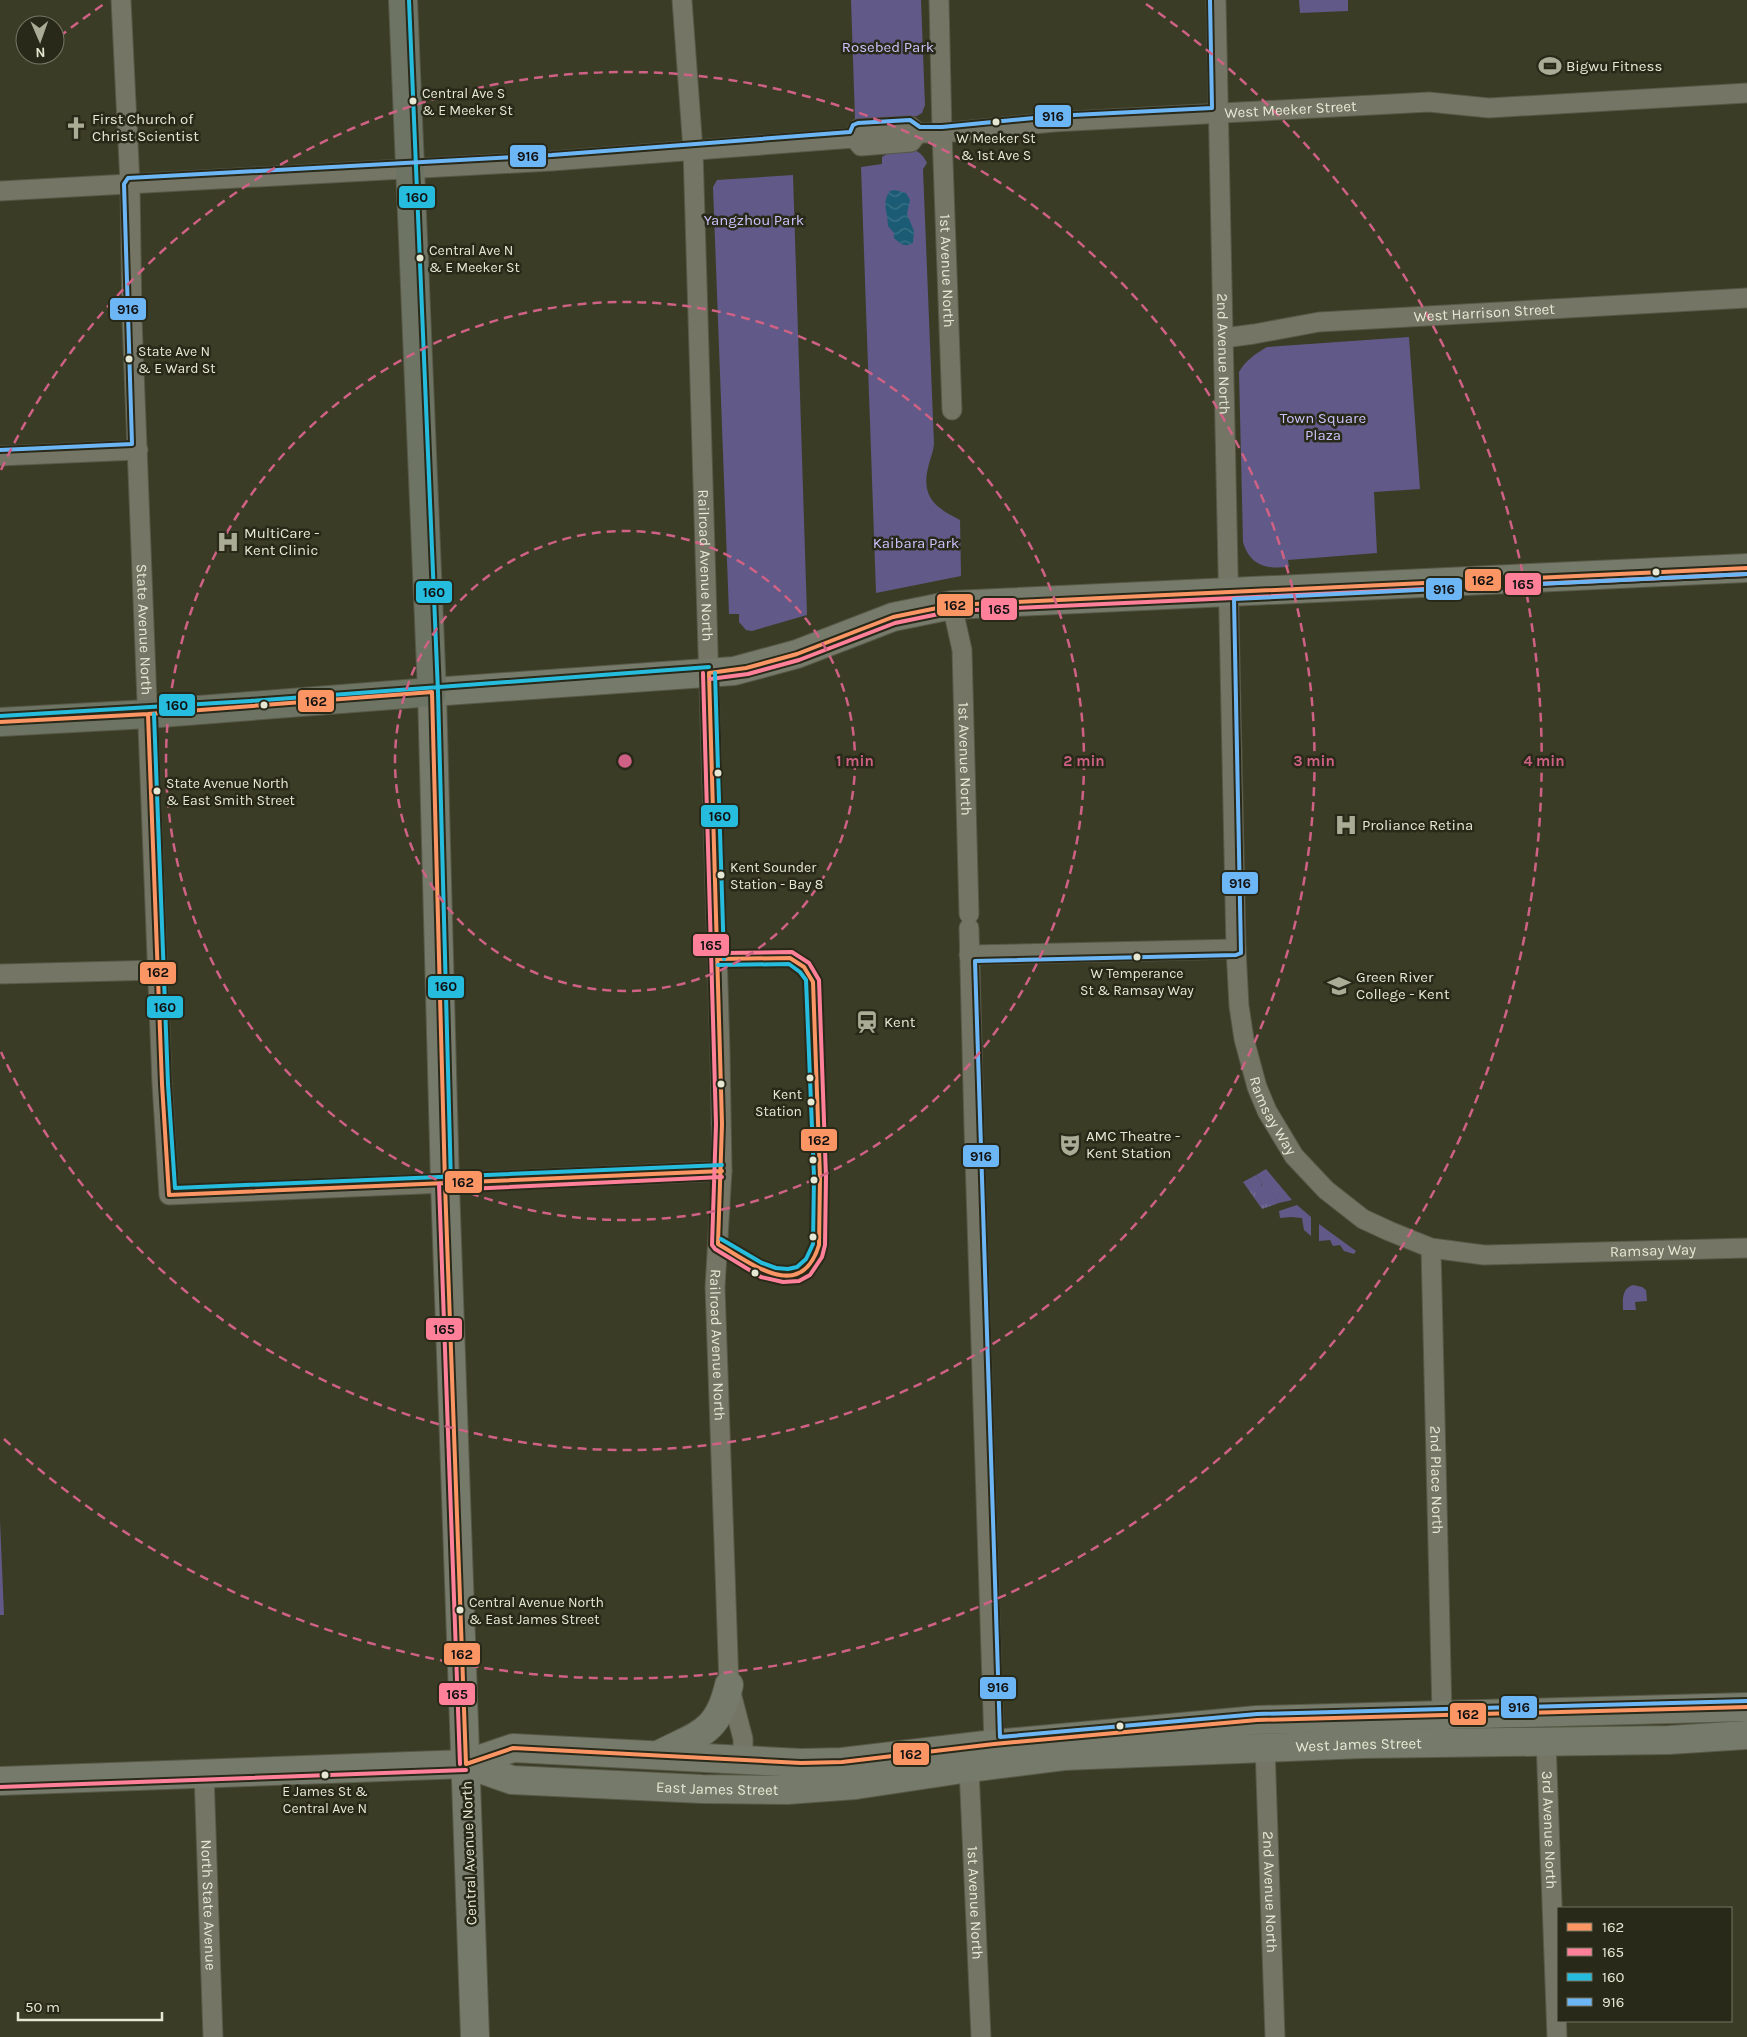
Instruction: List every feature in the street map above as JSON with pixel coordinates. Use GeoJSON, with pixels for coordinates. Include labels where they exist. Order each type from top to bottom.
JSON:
{"type":"FeatureCollection","features":[{"type":"Feature","properties":{"kind":"main road","name":"Central Avenue North"},"geometry":{"type":"LineString","coordinates":[[403,0],[432,692],[445,1184],[475,2037]]}},
{"type":"Feature","properties":{"kind":"main road"},"geometry":{"type":"LineString","coordinates":[[0,722],[148,714],[709,673],[746,668],[797,654],[893,617],[952,605],[1747,568]]}},
{"type":"Feature","properties":{"kind":"main road"},"geometry":{"type":"LineString","coordinates":[[657,1755],[690,1741],[710,1726],[724,1706],[729,1685]]}},
{"type":"Feature","properties":{"kind":"main road","name":"West James Street"},"geometry":{"type":"LineString","coordinates":[[842,1762],[994,1744],[1257,1720],[1747,1707]]}},
{"type":"Feature","properties":{"kind":"main road"},"geometry":{"type":"LineString","coordinates":[[1326,1745],[1347,1732],[1430,1728],[1442,1714]]}},
{"type":"Feature","properties":{"kind":"main road","name":"West James Street"},"geometry":{"type":"LineString","coordinates":[[969,1768],[1064,1756],[1265,1747],[1668,1740],[1747,1735]]}},
{"type":"Feature","properties":{"kind":"main road","name":"East James Street"},"geometry":{"type":"LineString","coordinates":[[0,1781],[466,1764],[513,1748],[801,1763],[842,1762]]}},
{"type":"Feature","properties":{"kind":"main road","name":"East James Street"},"geometry":{"type":"LineString","coordinates":[[466,1764],[512,1780],[740,1790],[787,1790],[856,1785],[969,1768]]}},
{"type":"Feature","properties":{"kind":"street","name":"State Avenue North"},"geometry":{"type":"LineString","coordinates":[[121,0],[130,184],[138,450],[168,1196],[445,1184]]}},
{"type":"Feature","properties":{"kind":"street","name":"Railroad Avenue North"},"geometry":{"type":"LineString","coordinates":[[682,0],[693,150],[721,1078],[722,1171],[715,1287],[729,1685],[743,1739],[742,1760]]}},
{"type":"Feature","properties":{"kind":"street","name":"1st Avenue North"},"geometry":{"type":"LineString","coordinates":[[940,0],[942,133],[952,410]]}},
{"type":"Feature","properties":{"kind":"street","name":"2nd Avenue North"},"geometry":{"type":"LineString","coordinates":[[1216,0],[1228,593]]}},
{"type":"Feature","properties":{"kind":"street","name":"West Meeker Street"},"geometry":{"type":"LineString","coordinates":[[693,150],[849,138],[858,130],[910,126],[918,134],[1054,122],[1429,102],[1490,108],[1747,93]]}},
{"type":"Feature","properties":{"kind":"street"},"geometry":{"type":"LineString","coordinates":[[0,191],[552,161],[693,150]]}},
{"type":"Feature","properties":{"kind":"street","name":"West Harrison Street"},"geometry":{"type":"LineString","coordinates":[[1224,338],[1319,322],[1747,298]]}},
{"type":"Feature","properties":{"kind":"street"},"geometry":{"type":"LineString","coordinates":[[0,456],[138,450]]}},
{"type":"Feature","properties":{"kind":"street","name":"Ramsay Way"},"geometry":{"type":"LineString","coordinates":[[1228,593],[1239,1006],[1244,1039],[1257,1087],[1279,1133],[1294,1156],[1311,1175],[1347,1207],[1371,1223],[1431,1248],[1484,1255],[1747,1248]]}},
{"type":"Feature","properties":{"kind":"street","name":"1st Avenue North"},"geometry":{"type":"LineString","coordinates":[[952,605],[962,650],[969,955],[994,1744]]}},
{"type":"Feature","properties":{"kind":"street"},"geometry":{"type":"LineString","coordinates":[[969,955],[1236,949]]}},
{"type":"Feature","properties":{"kind":"street"},"geometry":{"type":"LineString","coordinates":[[0,974],[158,970]]}},
{"type":"Feature","properties":{"kind":"street"},"geometry":{"type":"LineString","coordinates":[[445,1184],[722,1171]]}},
{"type":"Feature","properties":{"kind":"street","name":"2nd Place North"},"geometry":{"type":"LineString","coordinates":[[1431,1248],[1442,1714]]}},
{"type":"Feature","properties":{"kind":"street","name":"3rd Avenue North"},"geometry":{"type":"LineString","coordinates":[[1546,1741],[1557,2037]]}},
{"type":"Feature","properties":{"kind":"street","name":"2nd Avenue North"},"geometry":{"type":"LineString","coordinates":[[1265,1747],[1275,2037]]}},
{"type":"Feature","properties":{"kind":"street","name":"1st Avenue North"},"geometry":{"type":"LineString","coordinates":[[969,1768],[981,2037]]}},
{"type":"Feature","properties":{"kind":"street","name":"North State Avenue"},"geometry":{"type":"LineString","coordinates":[[204,1773],[213,2037]]}},
{"type":"Feature","properties":{"kind":"green space","name":"Rosebed Park"},"geometry":{"type":"Polygon","coordinates":[[[851,0],[921,0],[925,105],[922,113],[917,116],[860,121],[855,119],[851,0]]]}},
{"type":"Feature","properties":{"kind":"green space"},"geometry":{"type":"Polygon","coordinates":[[[1299,0],[1348,0],[1348,11],[1300,13],[1299,0]]]}},
{"type":"Feature","properties":{"kind":"green space","name":"Kaibara Park"},"geometry":{"type":"Polygon","coordinates":[[[898,147],[919,152],[927,163],[923,169],[934,444],[926,478],[932,500],[944,511],[960,520],[961,576],[876,593],[861,167],[882,164],[882,157],[898,147]]]}},
{"type":"Feature","properties":{"kind":"green space","name":"Yangzhou Park"},"geometry":{"type":"Polygon","coordinates":[[[793,175],[807,615],[752,631],[746,630],[739,622],[739,614],[729,614],[713,187],[717,180],[793,175]]]}},
{"type":"Feature","properties":{"kind":"green space","name":"Town Square Plaza"},"geometry":{"type":"Polygon","coordinates":[[[1409,337],[1420,489],[1374,492],[1377,553],[1288,560],[1289,567],[1266,566],[1255,561],[1246,550],[1243,542],[1239,372],[1251,358],[1267,347],[1409,337]]]}},
{"type":"Feature","properties":{"kind":"green space"},"geometry":{"type":"Polygon","coordinates":[[[1266,1169],[1292,1200],[1279,1203],[1271,1193],[1261,1190],[1262,1182],[1256,1175],[1266,1169]]]}},
{"type":"Feature","properties":{"kind":"green space"},"geometry":{"type":"Polygon","coordinates":[[[1256,1175],[1262,1182],[1261,1186],[1271,1192],[1279,1203],[1262,1209],[1243,1182],[1256,1175]]]}},
{"type":"Feature","properties":{"kind":"green space"},"geometry":{"type":"Polygon","coordinates":[[[1297,1205],[1311,1217],[1311,1236],[1304,1230],[1302,1218],[1280,1218],[1279,1211],[1297,1205]]]}},
{"type":"Feature","properties":{"kind":"green space"},"geometry":{"type":"Polygon","coordinates":[[[1319,1224],[1356,1251],[1354,1254],[1344,1251],[1340,1245],[1333,1246],[1330,1240],[1319,1241],[1319,1224]]]}},
{"type":"Feature","properties":{"kind":"green space"},"geometry":{"type":"Polygon","coordinates":[[[1633,1285],[1646,1290],[1647,1301],[1635,1302],[1636,1310],[1623,1310],[1623,1299],[1626,1289],[1633,1285]]]}},
{"type":"Feature","properties":{"kind":"green space"},"geometry":{"type":"Polygon","coordinates":[[[0,1520],[4,1615],[0,1615],[0,1520]]]}},
{"type":"Feature","properties":{"kind":"water"},"geometry":{"type":"Polygon","coordinates":[[[895,190],[906,193],[910,200],[907,214],[914,231],[913,243],[907,245],[901,244],[894,238],[894,233],[888,226],[886,200],[890,191],[895,190]]]}},
{"type":"Feature","properties":{"kind":"transit line","name":"160"},"geometry":{"type":"LineString","coordinates":[[409,0],[438,692],[451,1184]]}},
{"type":"Feature","properties":{"kind":"transit line","name":"916"},"geometry":{"type":"LineString","coordinates":[[0,450],[132,444],[124,184],[128,178],[552,155],[850,132],[853,125],[858,123],[910,120],[920,127],[942,127],[1054,116],[1212,108],[1210,0]]}},
{"type":"Feature","properties":{"kind":"transit line","name":"162"},"geometry":{"type":"LineString","coordinates":[[718,959],[790,958],[804,967],[813,982],[820,1177],[819,1245],[811,1263],[800,1272],[788,1276],[774,1274],[760,1268],[718,1244],[722,1124],[709,673],[746,668],[797,654],[893,617],[952,605],[1747,568]]}},
{"type":"Feature","properties":{"kind":"transit line","name":"165"},"geometry":{"type":"LineString","coordinates":[[710,679],[748,674],[799,660],[895,623],[953,611],[1747,574]]}},
{"type":"Feature","properties":{"kind":"transit line","name":"916"},"geometry":{"type":"LineString","coordinates":[[1747,574],[1234,599],[1241,953],[1236,955],[975,961],[1000,1737],[1257,1714],[1747,1701]]}},
{"type":"Feature","properties":{"kind":"transit line","name":"160"},"geometry":{"type":"LineString","coordinates":[[0,716],[250,701],[709,667]]}},
{"type":"Feature","properties":{"kind":"transit line","name":"165"},"geometry":{"type":"LineString","coordinates":[[703,673],[716,1124],[712,1245],[715,1249],[761,1277],[783,1282],[799,1281],[810,1275],[822,1257],[825,1245],[826,1177],[819,980],[809,963],[792,952],[723,953]]}},
{"type":"Feature","properties":{"kind":"transit line","name":"160"},"geometry":{"type":"LineString","coordinates":[[715,673],[724,959]]}},
{"type":"Feature","properties":{"kind":"transit line","name":"162"},"geometry":{"type":"LineString","coordinates":[[0,722],[148,714],[432,692],[445,1184],[466,1764],[513,1748],[801,1763],[842,1762],[994,1744],[1257,1720],[1747,1707]]}},
{"type":"Feature","properties":{"kind":"transit line","name":"162"},"geometry":{"type":"LineString","coordinates":[[148,714],[162,1084],[169,1195],[722,1171]]}},
{"type":"Feature","properties":{"kind":"transit line","name":"160"},"geometry":{"type":"LineString","coordinates":[[154,714],[168,1084],[175,1188],[722,1165]]}},
{"type":"Feature","properties":{"kind":"transit line","name":"160"},"geometry":{"type":"LineString","coordinates":[[718,965],[789,964],[800,972],[806,980],[814,1177],[813,1244],[806,1259],[797,1267],[788,1269],[776,1268],[762,1263],[721,1239]]}},
{"type":"Feature","properties":{"kind":"transit line","name":"165"},"geometry":{"type":"LineString","coordinates":[[445,1190],[722,1177]]}},
{"type":"Feature","properties":{"kind":"transit line","name":"165"},"geometry":{"type":"LineString","coordinates":[[439,1184],[460,1764]]}},
{"type":"Feature","properties":{"kind":"transit line","name":"165"},"geometry":{"type":"LineString","coordinates":[[0,1787],[466,1770]]}},
{"type":"Feature","properties":{"kind":"place","name":"Bigwu Fitness"},"geometry":{"type":"Point","coordinates":[1550,66]}},
{"type":"Feature","properties":{"kind":"place","name":"Central Ave S & E Meeker St"},"geometry":{"type":"Point","coordinates":[413,101]}},
{"type":"Feature","properties":{"kind":"place","name":"W Meeker St & 1st Ave S"},"geometry":{"type":"Point","coordinates":[996,122]}},
{"type":"Feature","properties":{"kind":"place","name":"First Church of Christ Scientist"},"geometry":{"type":"Point","coordinates":[76,128]}},
{"type":"Feature","properties":{"kind":"place","name":"Central Ave N & E Meeker St"},"geometry":{"type":"Point","coordinates":[420,258]}},
{"type":"Feature","properties":{"kind":"place","name":"State Ave N & E Ward St"},"geometry":{"type":"Point","coordinates":[129,359]}},
{"type":"Feature","properties":{"kind":"place","name":"MultiCare - Kent Clinic"},"geometry":{"type":"Point","coordinates":[228,542]}},
{"type":"Feature","properties":{"kind":"place","name":"State Avenue North & East Smith Street"},"geometry":{"type":"Point","coordinates":[157,791]}},
{"type":"Feature","properties":{"kind":"place","name":"Proliance Retina"},"geometry":{"type":"Point","coordinates":[1346,825]}},
{"type":"Feature","properties":{"kind":"place","name":"Kent Sounder Station - Bay 8"},"geometry":{"type":"Point","coordinates":[721,875]}},
{"type":"Feature","properties":{"kind":"place","name":"W Temperance St & Ramsay Way"},"geometry":{"type":"Point","coordinates":[1137,957]}},
{"type":"Feature","properties":{"kind":"place","name":"Green River College - Kent"},"geometry":{"type":"Point","coordinates":[1339,986]}},
{"type":"Feature","properties":{"kind":"place","name":"Kent"},"geometry":{"type":"Point","coordinates":[867,1022]}},
{"type":"Feature","properties":{"kind":"place","name":"Kent Station"},"geometry":{"type":"Point","coordinates":[811,1102]}},
{"type":"Feature","properties":{"kind":"place","name":"AMC Theatre - Kent Station"},"geometry":{"type":"Point","coordinates":[1070,1145]}},
{"type":"Feature","properties":{"kind":"place","name":"Central Avenue North & East James Street"},"geometry":{"type":"Point","coordinates":[460,1610]}},
{"type":"Feature","properties":{"kind":"place","name":"E James St & Central Ave N"},"geometry":{"type":"Point","coordinates":[325,1775]}}]}
